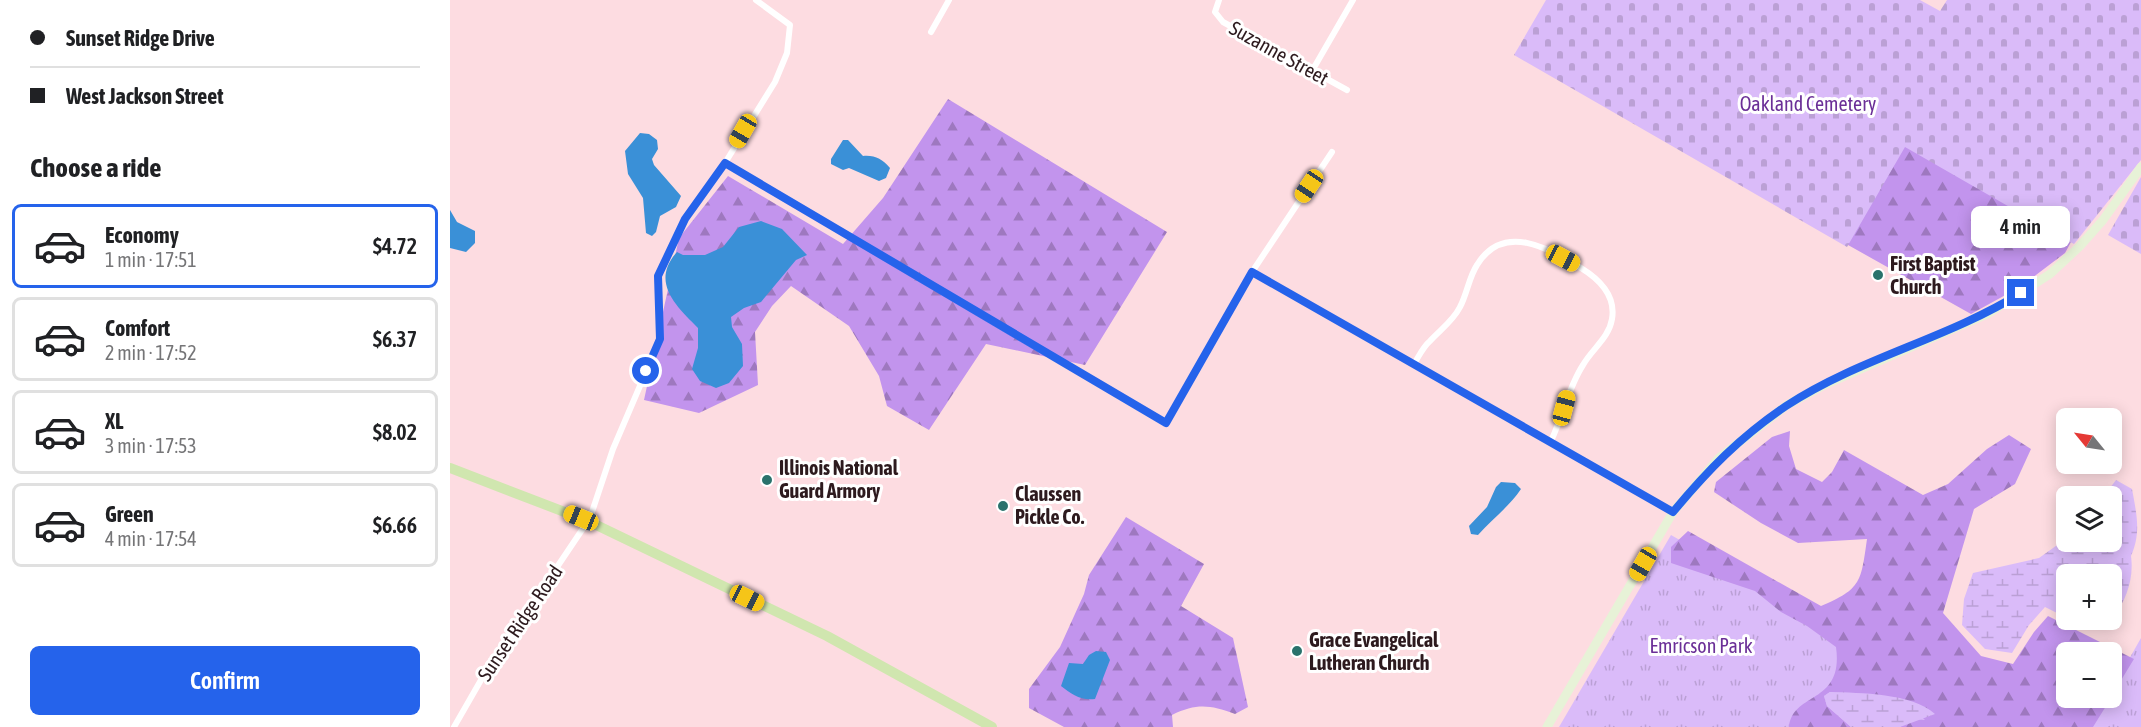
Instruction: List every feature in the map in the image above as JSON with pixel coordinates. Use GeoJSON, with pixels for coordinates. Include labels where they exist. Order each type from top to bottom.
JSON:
{"type":"FeatureCollection","features":[{"type":"Feature","properties":{"kind":"main road"},"geometry":{"type":"LineString","coordinates":[[450,468],[588,521],[826,636],[992,727]]}},
{"type":"Feature","properties":{"kind":"street","name":"Sunset Ridge Road"},"geometry":{"type":"LineString","coordinates":[[454,727],[481,680],[588,521],[613,449],[660,339],[658,276],[685,219],[725,163],[775,82],[787,53],[789,25],[756,0]]}},
{"type":"Feature","properties":{"kind":"street"},"geometry":{"type":"LineString","coordinates":[[931,32],[949,0]]}},
{"type":"Feature","properties":{"kind":"street","name":"Suzanne Street"},"geometry":{"type":"LineString","coordinates":[[1219,0],[1215,12],[1223,21],[1347,90]]}},
{"type":"Feature","properties":{"kind":"street"},"geometry":{"type":"LineString","coordinates":[[1312,71],[1353,0]]}},
{"type":"Feature","properties":{"kind":"street"},"geometry":{"type":"LineString","coordinates":[[725,163],[1166,423],[1252,272],[1332,152]]}},
{"type":"Feature","properties":{"kind":"street"},"geometry":{"type":"LineString","coordinates":[[1547,727],[1673,512],[1719,458],[1749,432],[1807,394],[1989,313],[2050,274],[2103,220],[2141,167]]}},
{"type":"Feature","properties":{"kind":"street"},"geometry":{"type":"LineString","coordinates":[[1414,364],[1428,342],[1445,327],[1460,308],[1476,266],[1488,251],[1513,240],[1534,243],[1577,266],[1602,283],[1612,303],[1612,318],[1608,332],[1583,364],[1567,395],[1560,421],[1551,441]]}},
{"type":"Feature","properties":{"kind":"street"},"geometry":{"type":"LineString","coordinates":[[1252,272],[1673,512]]}},
{"type":"Feature","properties":{"kind":"green space","name":"Oakland Cemetery"},"geometry":{"type":"Polygon","coordinates":[[[1546,0],[1920,0],[1940,11],[1947,0],[2141,0],[2141,160],[2074,244],[1905,147],[1847,247],[1514,55],[1546,0]]]}},
{"type":"Feature","properties":{"kind":"green space"},"geometry":{"type":"Polygon","coordinates":[[[948,99],[1167,232],[1085,365],[986,344],[929,430],[887,406],[879,376],[849,326],[791,286],[772,306],[755,332],[758,385],[699,413],[644,400],[679,238],[728,176],[843,244],[883,198],[948,99]]]}},
{"type":"Feature","properties":{"kind":"green space"},"geometry":{"type":"Polygon","coordinates":[[[1900,117],[2077,231],[2065,253],[2020,287],[1971,314],[1832,236],[1900,117]]]}},
{"type":"Feature","properties":{"kind":"green space"},"geometry":{"type":"Polygon","coordinates":[[[2141,177],[2141,254],[2108,235],[2141,177]]]}},
{"type":"Feature","properties":{"kind":"green space"},"geometry":{"type":"Polygon","coordinates":[[[1790,431],[1789,446],[1796,469],[1822,482],[1832,472],[1844,450],[1923,495],[1948,484],[1987,449],[2009,435],[2031,449],[2015,484],[1974,509],[1943,613],[1981,656],[2013,664],[2034,632],[2048,616],[2056,620],[2056,630],[2076,630],[2100,642],[2056,642],[2056,708],[2105,708],[2093,727],[1900,727],[1914,719],[1925,720],[1900,698],[1830,692],[1824,696],[1827,706],[1851,727],[1789,727],[1792,716],[1799,707],[1826,688],[1833,679],[1836,647],[1807,626],[1781,612],[1755,591],[1671,563],[1671,547],[1688,531],[1821,606],[1845,594],[1857,582],[1861,574],[1867,539],[1798,543],[1761,523],[1714,492],[1716,482],[1772,437],[1790,431]]]}},
{"type":"Feature","properties":{"kind":"green space"},"geometry":{"type":"Polygon","coordinates":[[[2116,480],[2132,489],[2137,524],[2136,540],[2131,556],[2130,580],[2122,604],[2122,564],[2056,564],[2056,612],[2045,607],[2029,625],[2012,653],[1985,649],[1962,625],[1964,599],[1973,573],[2039,558],[2056,546],[2056,552],[2122,552],[2122,486],[2112,486],[2116,480]]]}},
{"type":"Feature","properties":{"kind":"green space"},"geometry":{"type":"Polygon","coordinates":[[[1126,517],[1204,564],[1181,606],[1233,638],[1248,707],[1235,714],[1211,707],[1196,707],[1172,715],[1173,727],[1064,727],[1029,708],[1029,689],[1060,647],[1084,594],[1089,575],[1126,517]]]}},
{"type":"Feature","properties":{"kind":"green space","name":"Emricson Park"},"geometry":{"type":"Polygon","coordinates":[[[1671,535],[2006,727],[1559,727],[1671,535]]]}},
{"type":"Feature","properties":{"kind":"green space"},"geometry":{"type":"Polygon","coordinates":[[[2141,638],[2141,727],[2090,727],[2101,708],[2122,708],[2122,671],[2141,638]]]}},
{"type":"Feature","properties":{"kind":"green space"},"geometry":{"type":"Polygon","coordinates":[[[2122,653],[2134,659],[2122,679],[2122,653]]]}},
{"type":"Feature","properties":{"kind":"green space"},"geometry":{"type":"Polygon","coordinates":[[[1830,692],[1900,698],[1925,707],[1935,714],[1900,727],[1851,727],[1827,706],[1824,696],[1830,692]]]}},
{"type":"Feature","properties":{"kind":"water"},"geometry":{"type":"Polygon","coordinates":[[[640,133],[649,134],[657,140],[658,149],[652,159],[654,165],[681,196],[676,207],[660,216],[656,232],[652,236],[646,233],[643,198],[628,174],[625,151],[640,133]]]}},
{"type":"Feature","properties":{"kind":"water"},"geometry":{"type":"Polygon","coordinates":[[[843,140],[848,140],[863,156],[875,157],[884,162],[890,168],[886,178],[879,181],[849,168],[843,170],[831,164],[831,159],[843,140]]]}},
{"type":"Feature","properties":{"kind":"water"},"geometry":{"type":"Polygon","coordinates":[[[450,210],[457,222],[475,231],[475,243],[466,252],[450,248],[450,210]]]}},
{"type":"Feature","properties":{"kind":"water"},"geometry":{"type":"Polygon","coordinates":[[[761,221],[782,229],[807,255],[796,260],[761,302],[744,308],[731,317],[732,327],[742,344],[743,366],[729,383],[716,388],[700,381],[692,369],[698,348],[698,328],[669,293],[666,273],[669,263],[677,252],[683,255],[705,255],[723,247],[739,227],[761,221]]]}},
{"type":"Feature","properties":{"kind":"water"},"geometry":{"type":"Polygon","coordinates":[[[1501,482],[1515,483],[1521,489],[1478,535],[1471,534],[1469,526],[1487,507],[1496,487],[1501,482]]]}},
{"type":"Feature","properties":{"kind":"water"},"geometry":{"type":"Polygon","coordinates":[[[1096,651],[1106,652],[1110,660],[1095,699],[1081,698],[1061,686],[1069,663],[1083,664],[1089,655],[1096,651]]]}},
{"type":"Feature","properties":{"kind":"place","name":"First Baptist Church"},"geometry":{"type":"Point","coordinates":[1878,275]}},
{"type":"Feature","properties":{"kind":"place","name":"Illinois National Guard Armory"},"geometry":{"type":"Point","coordinates":[767,480]}},
{"type":"Feature","properties":{"kind":"place","name":"Claussen Pickle Co."},"geometry":{"type":"Point","coordinates":[1003,506]}},
{"type":"Feature","properties":{"kind":"place","name":"Grace Evangelical Lutheran Church"},"geometry":{"type":"Point","coordinates":[1297,651]}},
{"type":"Feature","properties":{"kind":"route"},"geometry":{"type":"LineString","coordinates":[[646,371],[660,339],[658,276],[685,219],[725,163],[1166,423],[1252,272],[1673,512],[1719,458],[1749,432],[1787,405],[1826,384],[1989,313],[2021,293]]}}]}
